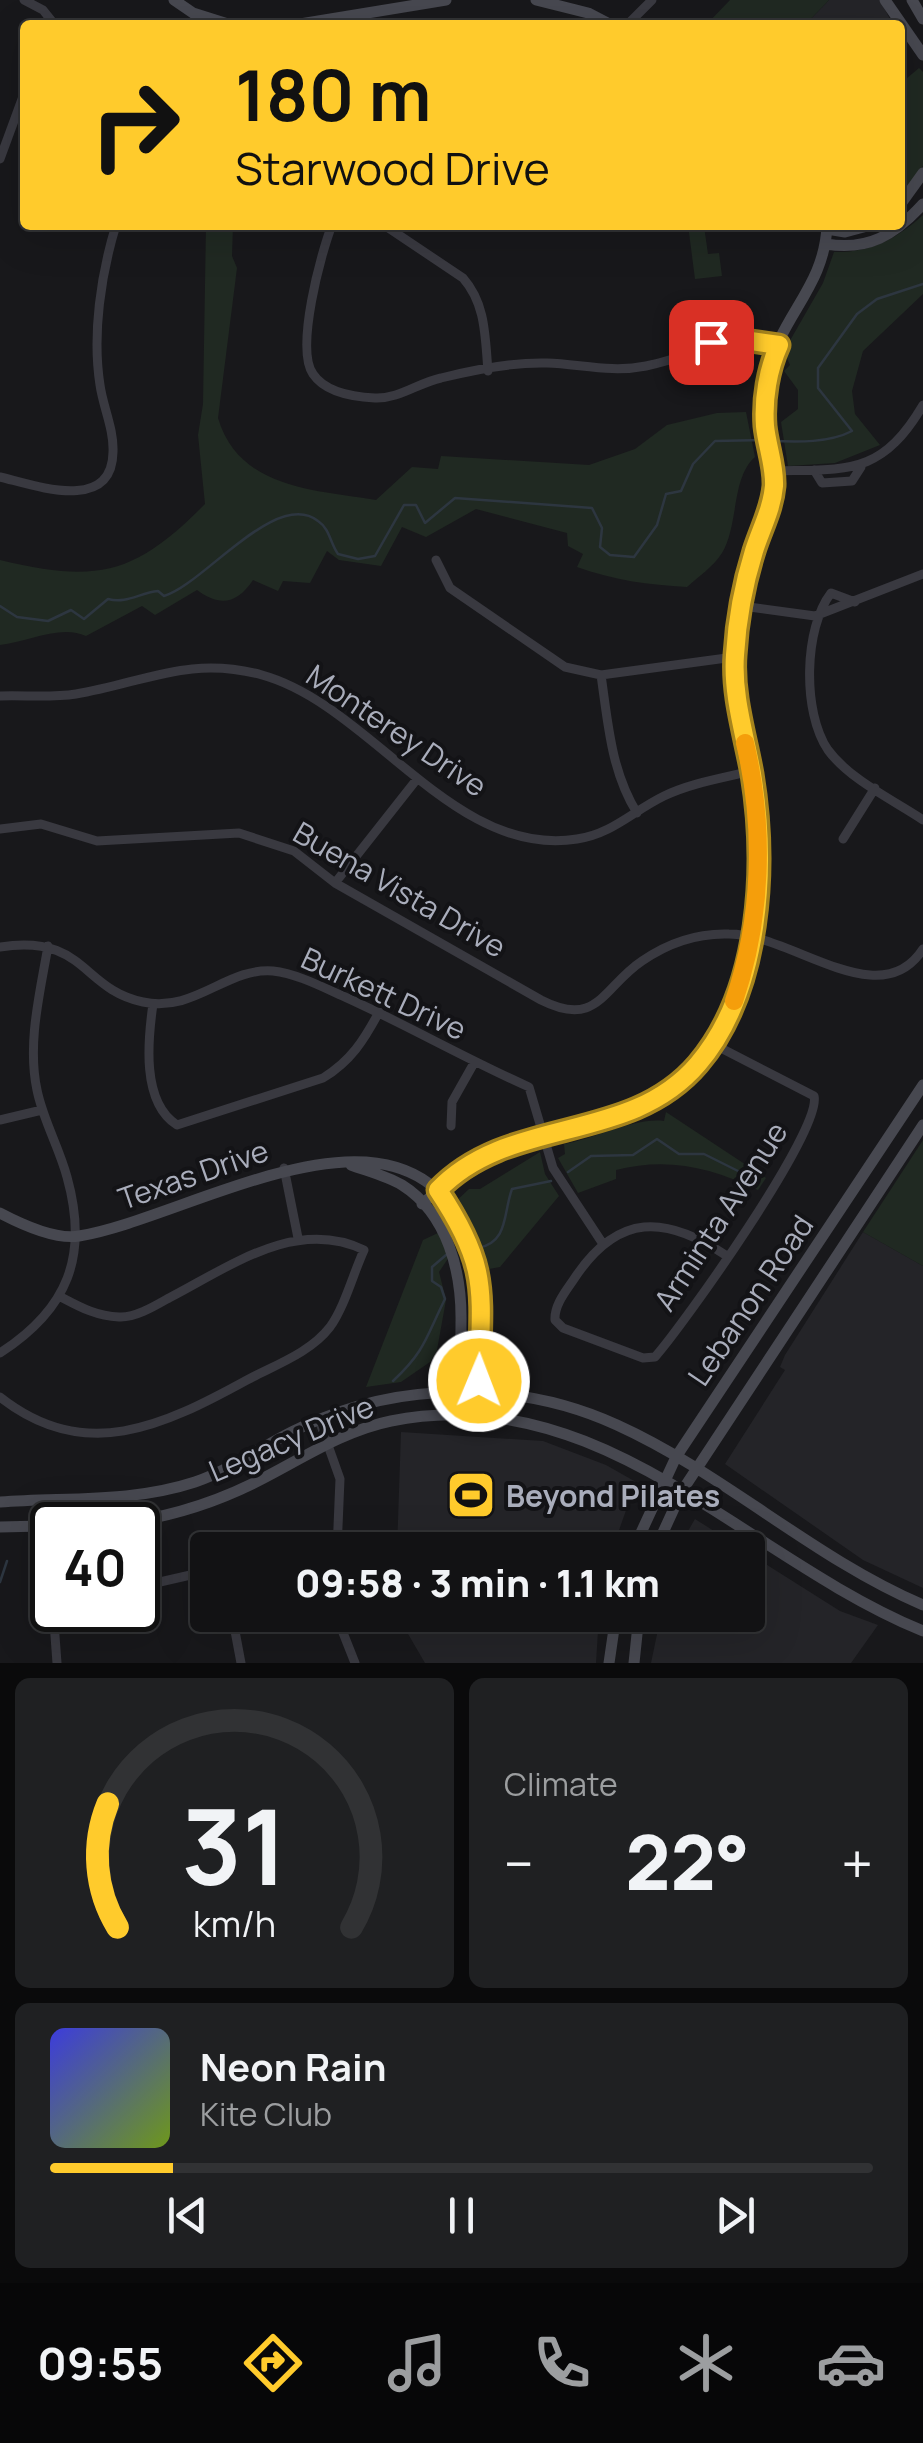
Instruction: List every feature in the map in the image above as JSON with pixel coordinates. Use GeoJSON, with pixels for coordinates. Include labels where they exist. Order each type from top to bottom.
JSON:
{"type":"FeatureCollection","features":[{"type":"Feature","properties":{"kind":"main road"},"geometry":{"type":"LineString","coordinates":[[174,0],[212,20]]}},
{"type":"Feature","properties":{"kind":"main road"},"geometry":{"type":"LineString","coordinates":[[320,20],[414,2],[446,0]]}},
{"type":"Feature","properties":{"kind":"main road"},"geometry":{"type":"LineString","coordinates":[[536,0],[588,12],[602,20]]}},
{"type":"Feature","properties":{"kind":"main road"},"geometry":{"type":"LineString","coordinates":[[912,0],[923,19]]}},
{"type":"Feature","properties":{"kind":"main road"},"geometry":{"type":"LineString","coordinates":[[905,28],[923,55]]}},
{"type":"Feature","properties":{"kind":"main road"},"geometry":{"type":"LineString","coordinates":[[905,198],[923,173]]}},
{"type":"Feature","properties":{"kind":"main road"},"geometry":{"type":"LineString","coordinates":[[422,1204],[452,1176],[544,1134],[603,1124],[643,1108],[681,1081],[713,1044],[733,1005],[750,936],[758,848],[752,771],[734,657],[746,578],[770,507],[774,471],[765,423],[769,370],[818,276],[827,230]]}},
{"type":"Feature","properties":{"kind":"main road"},"geometry":{"type":"LineString","coordinates":[[870,230],[874,242]]}},
{"type":"Feature","properties":{"kind":"main road"},"geometry":{"type":"LineString","coordinates":[[826,244],[844,247],[874,242],[889,230]]}},
{"type":"Feature","properties":{"kind":"main road","name":"Lebanon Road"},"geometry":{"type":"LineString","coordinates":[[640,1532],[676,1456],[923,1085]]}},
{"type":"Feature","properties":{"kind":"main road","name":"Lebanon Road"},"geometry":{"type":"LineString","coordinates":[[663,1532],[682,1491],[923,1126]]}},
{"type":"Feature","properties":{"kind":"main road","name":"Texas Drive"},"geometry":{"type":"LineString","coordinates":[[0,1213],[30,1228],[76,1237],[141,1223],[284,1168],[373,1160],[401,1168],[438,1190],[468,1235],[479,1271],[479,1390],[469,1416]]}},
{"type":"Feature","properties":{"kind":"main road","name":"Texas Drive"},"geometry":{"type":"LineString","coordinates":[[347,1164],[402,1185],[422,1204],[449,1247],[459,1273],[460,1391],[469,1416]]}},
{"type":"Feature","properties":{"kind":"main road"},"geometry":{"type":"LineString","coordinates":[[449,1247],[468,1235]]}},
{"type":"Feature","properties":{"kind":"main road"},"geometry":{"type":"LineString","coordinates":[[804,1263],[825,1276]]}},
{"type":"Feature","properties":{"kind":"main road"},"geometry":{"type":"LineString","coordinates":[[459,1273],[466,1268],[479,1271]]}},
{"type":"Feature","properties":{"kind":"main road"},"geometry":{"type":"LineString","coordinates":[[461,1330],[480,1329]]}},
{"type":"Feature","properties":{"kind":"main road","name":"Legacy Drive"},"geometry":{"type":"LineString","coordinates":[[0,1502],[94,1500],[195,1482],[319,1420],[412,1395],[479,1390],[582,1411],[676,1456],[868,1579],[923,1605]]}},
{"type":"Feature","properties":{"kind":"main road","name":"Legacy Drive"},"geometry":{"type":"LineString","coordinates":[[160,1515],[186,1510],[249,1486],[330,1443],[388,1422],[469,1416],[566,1431],[624,1455],[857,1599],[923,1631]]}},
{"type":"Feature","properties":{"kind":"main road"},"geometry":{"type":"LineString","coordinates":[[0,1527],[30,1526]]}},
{"type":"Feature","properties":{"kind":"main road"},"geometry":{"type":"LineString","coordinates":[[857,1599],[868,1579]]}},
{"type":"Feature","properties":{"kind":"main road"},"geometry":{"type":"LineString","coordinates":[[609,1663],[613,1632]]}},
{"type":"Feature","properties":{"kind":"main road"},"geometry":{"type":"LineString","coordinates":[[634,1663],[638,1632]]}},
{"type":"Feature","properties":{"kind":"main road"},"geometry":{"type":"LineString","coordinates":[[611,1640],[637,1643]]}},
{"type":"Feature","properties":{"kind":"street"},"geometry":{"type":"LineString","coordinates":[[24,0],[50,20]]}},
{"type":"Feature","properties":{"kind":"street"},"geometry":{"type":"LineString","coordinates":[[632,20],[652,0]]}},
{"type":"Feature","properties":{"kind":"street"},"geometry":{"type":"LineString","coordinates":[[0,159],[4,129],[20,100]]}},
{"type":"Feature","properties":{"kind":"street"},"geometry":{"type":"LineString","coordinates":[[0,477],[72,493],[86,490],[109,471],[114,449],[98,355],[101,297],[115,230]]}},
{"type":"Feature","properties":{"kind":"street"},"geometry":{"type":"LineString","coordinates":[[331,230],[315,284],[307,357],[311,373],[338,392],[376,398],[397,395],[436,379],[547,363],[592,369],[646,366],[730,338],[779,345]]}},
{"type":"Feature","properties":{"kind":"street"},"geometry":{"type":"LineString","coordinates":[[391,230],[473,289],[480,300],[488,370]]}},
{"type":"Feature","properties":{"kind":"street"},"geometry":{"type":"LineString","coordinates":[[814,470],[822,483],[838,485],[852,481],[861,466],[898,441],[923,405]]}},
{"type":"Feature","properties":{"kind":"street"},"geometry":{"type":"LineString","coordinates":[[774,471],[861,466]]}},
{"type":"Feature","properties":{"kind":"street"},"geometry":{"type":"LineString","coordinates":[[436,560],[450,588],[565,667],[601,675],[734,657]]}},
{"type":"Feature","properties":{"kind":"street"},"geometry":{"type":"LineString","coordinates":[[742,606],[815,616],[923,574]]}},
{"type":"Feature","properties":{"kind":"street"},"geometry":{"type":"LineString","coordinates":[[855,602],[831,593],[815,616],[810,678],[821,735],[843,765],[923,820]]}},
{"type":"Feature","properties":{"kind":"street","name":"Monterey Drive"},"geometry":{"type":"LineString","coordinates":[[0,696],[70,695],[180,669],[261,675],[328,706],[417,779],[515,836],[550,842],[612,830],[664,796],[752,771]]}},
{"type":"Feature","properties":{"kind":"street"},"geometry":{"type":"LineString","coordinates":[[601,675],[614,762],[623,790],[637,813]]}},
{"type":"Feature","properties":{"kind":"street"},"geometry":{"type":"LineString","coordinates":[[335,883],[417,779]]}},
{"type":"Feature","properties":{"kind":"street"},"geometry":{"type":"LineString","coordinates":[[842,839],[876,788]]}},
{"type":"Feature","properties":{"kind":"street","name":"Buena Vista Drive"},"geometry":{"type":"LineString","coordinates":[[0,828],[40,824],[97,841],[239,833],[294,851],[335,883],[550,1004],[573,1010],[592,1006],[607,997],[638,964],[663,949],[702,936],[750,936]]}},
{"type":"Feature","properties":{"kind":"street"},"geometry":{"type":"LineString","coordinates":[[750,936],[878,978],[908,969],[923,949]]}},
{"type":"Feature","properties":{"kind":"street"},"geometry":{"type":"LineString","coordinates":[[0,1352],[55,1308],[69,1280],[76,1237],[68,1178],[42,1110],[33,1061],[48,946]]}},
{"type":"Feature","properties":{"kind":"street"},"geometry":{"type":"LineString","coordinates":[[0,947],[48,946],[81,962],[124,996],[153,1004],[151,1077],[169,1120],[177,1125],[324,1078],[361,1046],[379,1012]]}},
{"type":"Feature","properties":{"kind":"street","name":"Burkett Drive"},"geometry":{"type":"LineString","coordinates":[[153,1004],[188,1001],[242,976],[270,970],[303,978],[379,1012],[474,1063],[529,1087],[556,1176],[602,1244]]}},
{"type":"Feature","properties":{"kind":"street","name":"Arminta Avenue"},"geometry":{"type":"LineString","coordinates":[[602,1244],[558,1306],[556,1322],[652,1358],[727,1256],[805,1135],[815,1109],[814,1096],[713,1044]]}},
{"type":"Feature","properties":{"kind":"street"},"geometry":{"type":"LineString","coordinates":[[450,1126],[452,1102],[474,1063]]}},
{"type":"Feature","properties":{"kind":"street"},"geometry":{"type":"LineString","coordinates":[[0,1120],[42,1110]]}},
{"type":"Feature","properties":{"kind":"street"},"geometry":{"type":"LineString","coordinates":[[284,1168],[298,1238]]}},
{"type":"Feature","properties":{"kind":"street"},"geometry":{"type":"LineString","coordinates":[[602,1244],[633,1229],[664,1226],[688,1232],[727,1256]]}},
{"type":"Feature","properties":{"kind":"street"},"geometry":{"type":"LineString","coordinates":[[0,1397],[24,1416],[56,1432],[94,1434],[152,1424],[202,1406],[316,1341],[331,1325],[364,1250],[340,1238],[298,1238],[253,1254],[155,1306],[123,1318],[90,1313],[61,1297]]}},
{"type":"Feature","properties":{"kind":"street"},"geometry":{"type":"LineString","coordinates":[[319,1420],[340,1478],[338,1532]]}},
{"type":"Feature","properties":{"kind":"street"},"geometry":{"type":"LineString","coordinates":[[160,1582],[190,1575]]}},
{"type":"Feature","properties":{"kind":"street"},"geometry":{"type":"LineString","coordinates":[[55,1632],[57,1663]]}},
{"type":"Feature","properties":{"kind":"street"},"geometry":{"type":"LineString","coordinates":[[235,1632],[241,1663]]}},
{"type":"Feature","properties":{"kind":"street"},"geometry":{"type":"LineString","coordinates":[[343,1632],[355,1663]]}},
{"type":"Feature","properties":{"kind":"shaded area"},"geometry":{"type":"Polygon","coordinates":[[[730,0],[829,0],[810,20],[711,20],[730,0]]]}},
{"type":"Feature","properties":{"kind":"shaded area"},"geometry":{"type":"Polygon","coordinates":[[[829,0],[880,0],[890,20],[810,20],[829,0]]]}},
{"type":"Feature","properties":{"kind":"shaded area"},"geometry":{"type":"Polygon","coordinates":[[[919,68],[923,72],[923,166],[905,190],[905,80],[919,68]]]}},
{"type":"Feature","properties":{"kind":"shaded area"},"geometry":{"type":"Polygon","coordinates":[[[923,215],[923,294],[863,351],[852,391],[855,414],[880,445],[835,463],[788,466],[781,422],[798,409],[798,390],[784,371],[790,365],[784,351],[823,283],[834,252],[882,243],[923,215]]]}},
{"type":"Feature","properties":{"kind":"shaded area"},"geometry":{"type":"Polygon","coordinates":[[[206,230],[233,230],[232,256],[237,268],[218,418],[228,441],[261,473],[305,488],[376,500],[412,467],[438,469],[441,456],[589,465],[635,449],[667,425],[717,413],[746,412],[755,457],[742,477],[722,553],[687,587],[631,581],[577,567],[583,554],[568,546],[567,533],[476,509],[426,537],[402,527],[381,566],[339,560],[327,551],[310,583],[283,581],[278,591],[253,580],[241,594],[221,601],[197,590],[155,615],[142,606],[86,636],[55,633],[0,645],[0,560],[63,571],[112,568],[157,546],[205,504],[198,435],[203,404],[206,230]]]}},
{"type":"Feature","properties":{"kind":"shaded area"},"geometry":{"type":"Polygon","coordinates":[[[689,230],[705,230],[708,254],[719,253],[722,276],[695,279],[689,230]]]}},
{"type":"Feature","properties":{"kind":"shaded area"},"geometry":{"type":"Polygon","coordinates":[[[666,1112],[766,1178],[758,1190],[705,1170],[653,1164],[616,1170],[616,1179],[578,1193],[558,1158],[565,1154],[564,1144],[641,1122],[664,1121],[666,1112]]]}},
{"type":"Feature","properties":{"kind":"shaded area"},"geometry":{"type":"Polygon","coordinates":[[[923,1140],[923,1266],[863,1232],[923,1140]]]}},
{"type":"Feature","properties":{"kind":"shaded area"},"geometry":{"type":"Polygon","coordinates":[[[540,1152],[545,1174],[559,1196],[500,1267],[489,1269],[473,1232],[453,1204],[469,1189],[480,1189],[540,1152]]]}},
{"type":"Feature","properties":{"kind":"shaded area"},"geometry":{"type":"Polygon","coordinates":[[[863,1232],[923,1266],[923,1588],[863,1560],[725,1464],[785,1370],[780,1367],[785,1355],[863,1232]]]}},
{"type":"Feature","properties":{"kind":"shaded area"},"geometry":{"type":"Polygon","coordinates":[[[438,1233],[449,1257],[439,1272],[446,1300],[437,1350],[430,1362],[401,1382],[366,1387],[423,1240],[438,1233]]]}},
{"type":"Feature","properties":{"kind":"shaded area"},"geometry":{"type":"Polygon","coordinates":[[[401,1432],[543,1441],[606,1465],[636,1482],[618,1532],[398,1532],[401,1432]]]}},
{"type":"Feature","properties":{"kind":"shaded area"},"geometry":{"type":"Polygon","coordinates":[[[695,1519],[716,1532],[687,1532],[695,1519]]]}},
{"type":"Feature","properties":{"kind":"shaded area"},"geometry":{"type":"Polygon","coordinates":[[[765,1564],[840,1611],[878,1625],[851,1663],[651,1663],[657,1632],[765,1632],[765,1564]]]}},
{"type":"Feature","properties":{"kind":"shaded area"},"geometry":{"type":"Polygon","coordinates":[[[407,1632],[598,1632],[596,1663],[425,1663],[407,1632]]]}},
{"type":"Feature","properties":{"kind":"waterway"},"geometry":{"type":"LineString","coordinates":[[773,441],[823,440],[852,431],[818,388],[818,368],[857,314],[877,299],[923,284]]}},
{"type":"Feature","properties":{"kind":"waterway"},"geometry":{"type":"LineString","coordinates":[[0,606],[17,617],[48,621],[71,610],[84,619],[108,599],[127,599],[158,591],[164,596],[199,575],[261,527],[282,517],[301,514],[322,524],[338,554],[358,559],[375,556],[404,505],[416,505],[425,523],[455,498],[592,508],[602,528],[600,547],[610,555],[634,557],[657,525],[666,494],[681,491],[693,464],[715,441],[765,440]]}},
{"type":"Feature","properties":{"kind":"waterway"},"geometry":{"type":"LineString","coordinates":[[568,1172],[591,1156],[633,1155],[657,1139],[679,1154],[704,1154],[758,1181]]}},
{"type":"Feature","properties":{"kind":"waterway"},"geometry":{"type":"LineString","coordinates":[[478,1248],[488,1245],[500,1233],[512,1189],[551,1181]]}},
{"type":"Feature","properties":{"kind":"waterway"},"geometry":{"type":"LineString","coordinates":[[393,1381],[419,1351],[445,1299],[441,1287],[432,1281],[432,1267],[446,1255]]}},
{"type":"Feature","properties":{"kind":"waterway"},"geometry":{"type":"LineString","coordinates":[[0,1582],[7,1561]]}},
{"type":"Feature","properties":{"kind":"slow traffic"},"geometry":{"type":"LineString","coordinates":[[734,1001],[750,936],[758,862],[754,784],[745,743]]}},
{"type":"Feature","properties":{"kind":"place","name":"Beyond Pilates"},"geometry":{"type":"Point","coordinates":[471,1495]}},
{"type":"Feature","properties":{"kind":"route"},"geometry":{"type":"LineString","coordinates":[[479,1381],[481,1277],[468,1235],[438,1190],[452,1176],[518,1142],[620,1118],[671,1090],[721,1032],[745,962],[756,896],[758,832],[734,657],[746,578],[773,496],[774,471],[765,423],[769,370],[779,345],[730,338],[711,342]]}}]}
